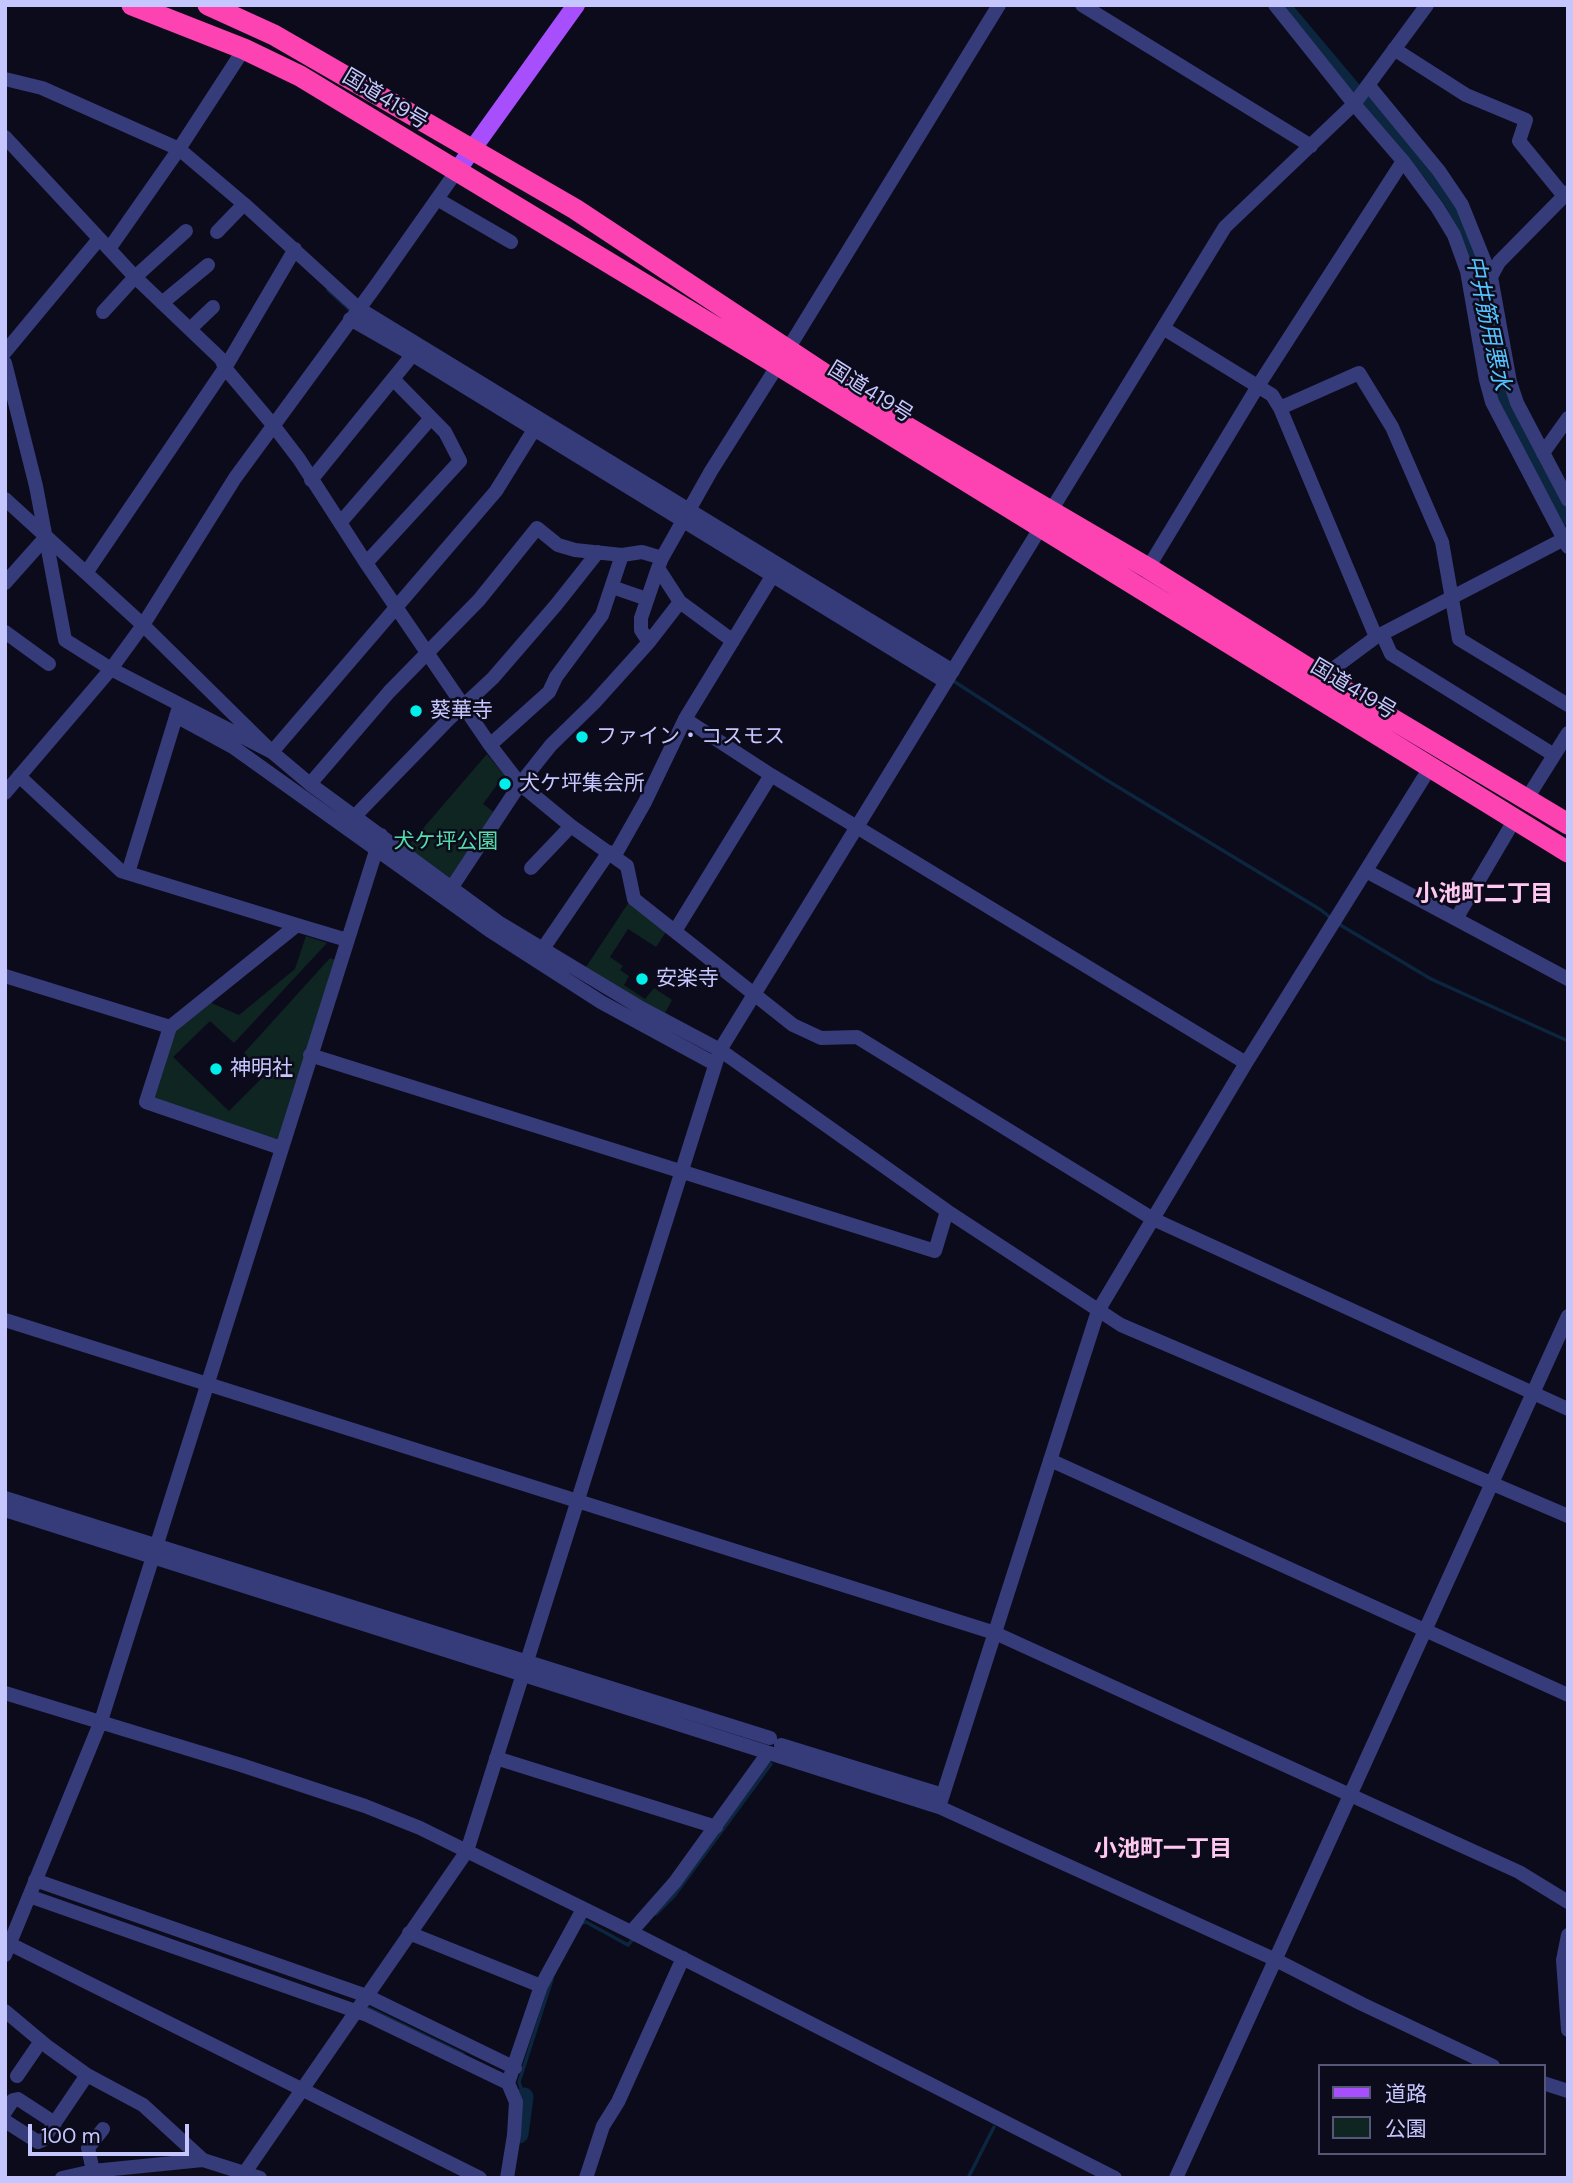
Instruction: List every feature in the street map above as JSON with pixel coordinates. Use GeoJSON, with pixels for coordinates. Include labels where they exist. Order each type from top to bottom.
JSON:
{"type":"FeatureCollection","features":[{"type":"Feature","properties":{"kind":"highway","name":"国道419号"},"geometry":{"type":"LineString","coordinates":[[132,5],[244,49],[300,76],[456,172],[783,357],[1045,519],[1568,852]]}},
{"type":"Feature","properties":{"kind":"highway","name":"国道419号"},"geometry":{"type":"LineString","coordinates":[[208,5],[274,35],[575,209],[783,357]]}},
{"type":"Feature","properties":{"kind":"highway","name":"国道419号"},"geometry":{"type":"LineString","coordinates":[[1045,519],[1148,568],[1322,677],[1568,824]]}},
{"type":"Feature","properties":{"kind":"main road"},"geometry":{"type":"LineString","coordinates":[[456,172],[576,5]]}},
{"type":"Feature","properties":{"kind":"street"},"geometry":{"type":"LineString","coordinates":[[649,642],[641,630],[640,618],[660,563],[711,471],[999,5]]}},
{"type":"Feature","properties":{"kind":"street"},"geometry":{"type":"LineString","coordinates":[[1082,5],[1311,146]]}},
{"type":"Feature","properties":{"kind":"street"},"geometry":{"type":"LineString","coordinates":[[1275,5],[1403,161],[1454,235],[1467,271],[1492,402],[1566,543],[1379,636],[1322,677]]}},
{"type":"Feature","properties":{"kind":"street"},"geometry":{"type":"LineString","coordinates":[[243,2175],[467,1851],[718,1057],[754,994],[1231,219],[1354,104],[1427,5]]}},
{"type":"Feature","properties":{"kind":"street"},"geometry":{"type":"LineString","coordinates":[[5,352],[104,244],[180,149],[244,49]]}},
{"type":"Feature","properties":{"kind":"street"},"geometry":{"type":"LineString","coordinates":[[1394,49],[1466,95],[1526,120],[1519,141],[1566,194],[1499,262],[1491,277]]}},
{"type":"Feature","properties":{"kind":"street"},"geometry":{"type":"LineString","coordinates":[[5,79],[42,88],[180,149],[354,313],[949,676]]}},
{"type":"Feature","properties":{"kind":"street"},"geometry":{"type":"LineString","coordinates":[[1369,86],[1439,171],[1462,205],[1491,277],[1513,393],[1568,500]]}},
{"type":"Feature","properties":{"kind":"street"},"geometry":{"type":"LineString","coordinates":[[5,137],[135,276],[221,359],[225,368],[299,459],[310,480],[490,745],[520,784],[571,826],[627,866],[634,899],[793,1025],[821,1038],[857,1037],[1153,1219],[1568,1409]]}},
{"type":"Feature","properties":{"kind":"street"},"geometry":{"type":"LineString","coordinates":[[1148,568],[1258,386],[1403,161]]}},
{"type":"Feature","properties":{"kind":"street"},"geometry":{"type":"LineString","coordinates":[[5,793],[111,669],[143,625],[235,478],[456,172]]}},
{"type":"Feature","properties":{"kind":"street"},"geometry":{"type":"LineString","coordinates":[[437,199],[511,242]]}},
{"type":"Feature","properties":{"kind":"street"},"geometry":{"type":"LineString","coordinates":[[217,232],[241,207]]}},
{"type":"Feature","properties":{"kind":"street"},"geometry":{"type":"LineString","coordinates":[[103,312],[135,276],[186,230]]}},
{"type":"Feature","properties":{"kind":"street"},"geometry":{"type":"LineString","coordinates":[[86,573],[225,368],[292,253]]}},
{"type":"Feature","properties":{"kind":"street"},"geometry":{"type":"LineString","coordinates":[[162,303],[208,265]]}},
{"type":"Feature","properties":{"kind":"street"},"geometry":{"type":"LineString","coordinates":[[190,329],[213,307]]}},
{"type":"Feature","properties":{"kind":"street"},"geometry":{"type":"LineString","coordinates":[[1475,316],[1497,312]]}},
{"type":"Feature","properties":{"kind":"street"},"geometry":{"type":"LineString","coordinates":[[1163,328],[1272,395],[1379,636],[1391,654],[1553,755]]}},
{"type":"Feature","properties":{"kind":"street"},"geometry":{"type":"LineString","coordinates":[[310,480],[416,350]]}},
{"type":"Feature","properties":{"kind":"street"},"geometry":{"type":"LineString","coordinates":[[5,363],[46,537],[65,640],[233,747],[527,955],[601,1002],[718,1057]]}},
{"type":"Feature","properties":{"kind":"street"},"geometry":{"type":"LineString","coordinates":[[1280,408],[1359,373],[1392,427],[1442,542],[1459,639],[1568,705]]}},
{"type":"Feature","properties":{"kind":"street"},"geometry":{"type":"LineString","coordinates":[[366,563],[460,461],[445,432],[394,380]]}},
{"type":"Feature","properties":{"kind":"street"},"geometry":{"type":"LineString","coordinates":[[340,523],[431,418]]}},
{"type":"Feature","properties":{"kind":"street"},"geometry":{"type":"LineString","coordinates":[[1543,453],[1568,418]]}},
{"type":"Feature","properties":{"kind":"street"},"geometry":{"type":"LineString","coordinates":[[272,752],[496,491],[537,425]]}},
{"type":"Feature","properties":{"kind":"street"},"geometry":{"type":"LineString","coordinates":[[5,499],[143,625],[272,752],[310,784],[498,922],[718,1057],[1121,1325],[1568,1516]]}},
{"type":"Feature","properties":{"kind":"street"},"geometry":{"type":"LineString","coordinates":[[310,784],[427,652],[479,600],[537,528],[558,545],[575,550],[622,555],[642,552],[660,563],[680,602],[733,641]]}},
{"type":"Feature","properties":{"kind":"street"},"geometry":{"type":"LineString","coordinates":[[5,583],[46,537]]}},
{"type":"Feature","properties":{"kind":"street"},"geometry":{"type":"LineString","coordinates":[[355,816],[519,649],[597,552]]}},
{"type":"Feature","properties":{"kind":"street"},"geometry":{"type":"LineString","coordinates":[[490,745],[549,692],[556,677],[602,615],[622,555]]}},
{"type":"Feature","properties":{"kind":"street"},"geometry":{"type":"LineString","coordinates":[[542,950],[645,802],[685,719],[776,571]]}},
{"type":"Feature","properties":{"kind":"street"},"geometry":{"type":"LineString","coordinates":[[612,587],[647,599]]}},
{"type":"Feature","properties":{"kind":"street"},"geometry":{"type":"LineString","coordinates":[[452,887],[520,784],[551,745],[594,703],[649,642],[680,602]]}},
{"type":"Feature","properties":{"kind":"street"},"geometry":{"type":"LineString","coordinates":[[5,632],[49,664]]}},
{"type":"Feature","properties":{"kind":"street"},"geometry":{"type":"LineString","coordinates":[[178,711],[272,752]]}},
{"type":"Feature","properties":{"kind":"street"},"geometry":{"type":"LineString","coordinates":[[128,873],[178,711]]}},
{"type":"Feature","properties":{"kind":"street"},"geometry":{"type":"LineString","coordinates":[[685,719],[771,775],[1246,1063]]}},
{"type":"Feature","properties":{"kind":"street"},"geometry":{"type":"LineString","coordinates":[[1526,800],[1568,733]]}},
{"type":"Feature","properties":{"kind":"street"},"geometry":{"type":"LineString","coordinates":[[941,1801],[1098,1311],[1246,1063],[1430,766]]}},
{"type":"Feature","properties":{"kind":"street"},"geometry":{"type":"LineString","coordinates":[[675,931],[771,775]]}},
{"type":"Feature","properties":{"kind":"street"},"geometry":{"type":"LineString","coordinates":[[19,776],[121,871],[347,940]]}},
{"type":"Feature","properties":{"kind":"street"},"geometry":{"type":"LineString","coordinates":[[1456,919],[1515,819]]}},
{"type":"Feature","properties":{"kind":"street"},"geometry":{"type":"LineString","coordinates":[[531,868],[571,826]]}},
{"type":"Feature","properties":{"kind":"street"},"geometry":{"type":"LineString","coordinates":[[381,835],[101,1721],[8,1950],[481,2178]]}},
{"type":"Feature","properties":{"kind":"street"},"geometry":{"type":"LineString","coordinates":[[1366,871],[1568,979]]}},
{"type":"Feature","properties":{"kind":"street"},"geometry":{"type":"LineString","coordinates":[[281,1148],[146,1102],[170,1027],[297,925]]}},
{"type":"Feature","properties":{"kind":"street"},"geometry":{"type":"LineString","coordinates":[[5,976],[170,1027]]}},
{"type":"Feature","properties":{"kind":"street"},"geometry":{"type":"LineString","coordinates":[[310,1055],[935,1251],[947,1211]]}},
{"type":"Feature","properties":{"kind":"street"},"geometry":{"type":"LineString","coordinates":[[1176,2178],[1568,1316]]}},
{"type":"Feature","properties":{"kind":"street"},"geometry":{"type":"LineString","coordinates":[[5,1320],[995,1633],[1519,1872],[1568,1902]]}},
{"type":"Feature","properties":{"kind":"street"},"geometry":{"type":"LineString","coordinates":[[1050,1460],[1568,1695]]}},
{"type":"Feature","properties":{"kind":"street"},"geometry":{"type":"LineString","coordinates":[[5,1497],[155,1551],[941,1801],[1489,2064]]}},
{"type":"Feature","properties":{"kind":"street"},"geometry":{"type":"LineString","coordinates":[[5,1510],[155,1551]]}},
{"type":"Feature","properties":{"kind":"street"},"geometry":{"type":"LineString","coordinates":[[5,1693],[365,1806],[420,1828],[636,1934],[1115,2178]]}},
{"type":"Feature","properties":{"kind":"street"},"geometry":{"type":"LineString","coordinates":[[636,1934],[716,1827],[770,1746]]}},
{"type":"Feature","properties":{"kind":"street"},"geometry":{"type":"LineString","coordinates":[[496,1758],[716,1827]]}},
{"type":"Feature","properties":{"kind":"street"},"geometry":{"type":"LineString","coordinates":[[35,1880],[361,2005],[515,2068]]}},
{"type":"Feature","properties":{"kind":"street"},"geometry":{"type":"LineString","coordinates":[[29,1896],[361,2005],[367,2015],[509,2083]]}},
{"type":"Feature","properties":{"kind":"street"},"geometry":{"type":"LineString","coordinates":[[506,2178],[514,2135],[516,2102],[509,2083],[541,1986],[583,1909]]}},
{"type":"Feature","properties":{"kind":"street"},"geometry":{"type":"LineString","coordinates":[[409,1933],[541,1986]]}},
{"type":"Feature","properties":{"kind":"street"},"geometry":{"type":"LineString","coordinates":[[1568,1935],[1563,1960],[1568,2030]]}},
{"type":"Feature","properties":{"kind":"street"},"geometry":{"type":"LineString","coordinates":[[586,2178],[603,2126],[618,2102],[683,1958]]}},
{"type":"Feature","properties":{"kind":"street"},"geometry":{"type":"LineString","coordinates":[[5,2011],[86,2075],[143,2105],[203,2160],[243,2175],[260,2178]]}},
{"type":"Feature","properties":{"kind":"street"},"geometry":{"type":"LineString","coordinates":[[17,2076],[41,2041]]}},
{"type":"Feature","properties":{"kind":"street"},"geometry":{"type":"LineString","coordinates":[[5,2121],[40,2142],[86,2075]]}},
{"type":"Feature","properties":{"kind":"street"},"geometry":{"type":"LineString","coordinates":[[1545,2084],[1568,2091]]}},
{"type":"Feature","properties":{"kind":"street"},"geometry":{"type":"LineString","coordinates":[[5,2112],[13,2099],[19,2099],[55,2123]]}},
{"type":"Feature","properties":{"kind":"street"},"geometry":{"type":"LineString","coordinates":[[93,2171],[88,2148],[103,2129]]}},
{"type":"Feature","properties":{"kind":"street"},"geometry":{"type":"LineString","coordinates":[[62,2178],[93,2171],[203,2160]]}},
{"type":"Feature","properties":{"kind":"green space","name":"犬ケ坪公園"},"geometry":{"type":"Polygon","coordinates":[[[487,754],[504,775],[483,804],[495,813],[452,879],[407,847],[487,754]]]}},
{"type":"Feature","properties":{"kind":"green space"},"geometry":{"type":"Polygon","coordinates":[[[629,902],[666,932],[656,947],[628,929],[610,957],[623,966],[620,970],[629,976],[624,985],[645,999],[654,988],[672,1000],[665,1013],[584,970],[629,902]]]}},
{"type":"Feature","properties":{"kind":"green space"},"geometry":{"type":"Polygon","coordinates":[[[306,936],[327,943],[234,1043],[210,1021],[173,1057],[229,1111],[265,1075],[244,1053],[330,958],[335,960],[278,1141],[152,1100],[174,1030],[209,1002],[239,1015],[295,969],[306,936]]]}},
{"type":"Feature","properties":{"kind":"waterway","name":"中井筋用悪水"},"geometry":{"type":"LineString","coordinates":[[1286,5],[1428,174],[1465,231],[1475,260],[1496,375],[1504,402],[1568,521]]}},
{"type":"Feature","properties":{"kind":"waterway"},"geometry":{"type":"LineString","coordinates":[[328,290],[349,309]]}},
{"type":"Feature","properties":{"kind":"waterway"},"geometry":{"type":"LineString","coordinates":[[952,680],[1100,776],[1331,918]]}},
{"type":"Feature","properties":{"kind":"waterway"},"geometry":{"type":"LineString","coordinates":[[1337,923],[1431,979],[1568,1041]]}},
{"type":"Feature","properties":{"kind":"waterway"},"geometry":{"type":"LineString","coordinates":[[656,1914],[674,1896],[771,1764]]}},
{"type":"Feature","properties":{"kind":"waterway"},"geometry":{"type":"LineString","coordinates":[[581,1923],[586,1922],[628,1945],[634,1938]]}},
{"type":"Feature","properties":{"kind":"waterway"},"geometry":{"type":"LineString","coordinates":[[524,2097],[519,2082],[552,1979]]}},
{"type":"Feature","properties":{"kind":"waterway"},"geometry":{"type":"LineString","coordinates":[[366,2007],[463,2054]]}},
{"type":"Feature","properties":{"kind":"waterway"},"geometry":{"type":"LineString","coordinates":[[519,2134],[524,2097]]}},
{"type":"Feature","properties":{"kind":"waterway"},"geometry":{"type":"LineString","coordinates":[[968,2178],[994,2127]]}},
{"type":"Feature","properties":{"kind":"place","name":"葵華寺"},"geometry":{"type":"Point","coordinates":[416,711]}},
{"type":"Feature","properties":{"kind":"place","name":"ファイン・コスモス"},"geometry":{"type":"Point","coordinates":[582,737]}},
{"type":"Feature","properties":{"kind":"place","name":"犬ケ坪集会所"},"geometry":{"type":"Point","coordinates":[505,784]}},
{"type":"Feature","properties":{"kind":"place","name":"安楽寺"},"geometry":{"type":"Point","coordinates":[642,979]}},
{"type":"Feature","properties":{"kind":"place","name":"神明社"},"geometry":{"type":"Point","coordinates":[216,1069]}},
{"type":"Feature","properties":{"kind":"district","name":"小池町二丁目"},"geometry":{"type":"Point","coordinates":[1484,895]}},
{"type":"Feature","properties":{"kind":"district","name":"小池町一丁目"},"geometry":{"type":"Point","coordinates":[1163,1850]}}]}
